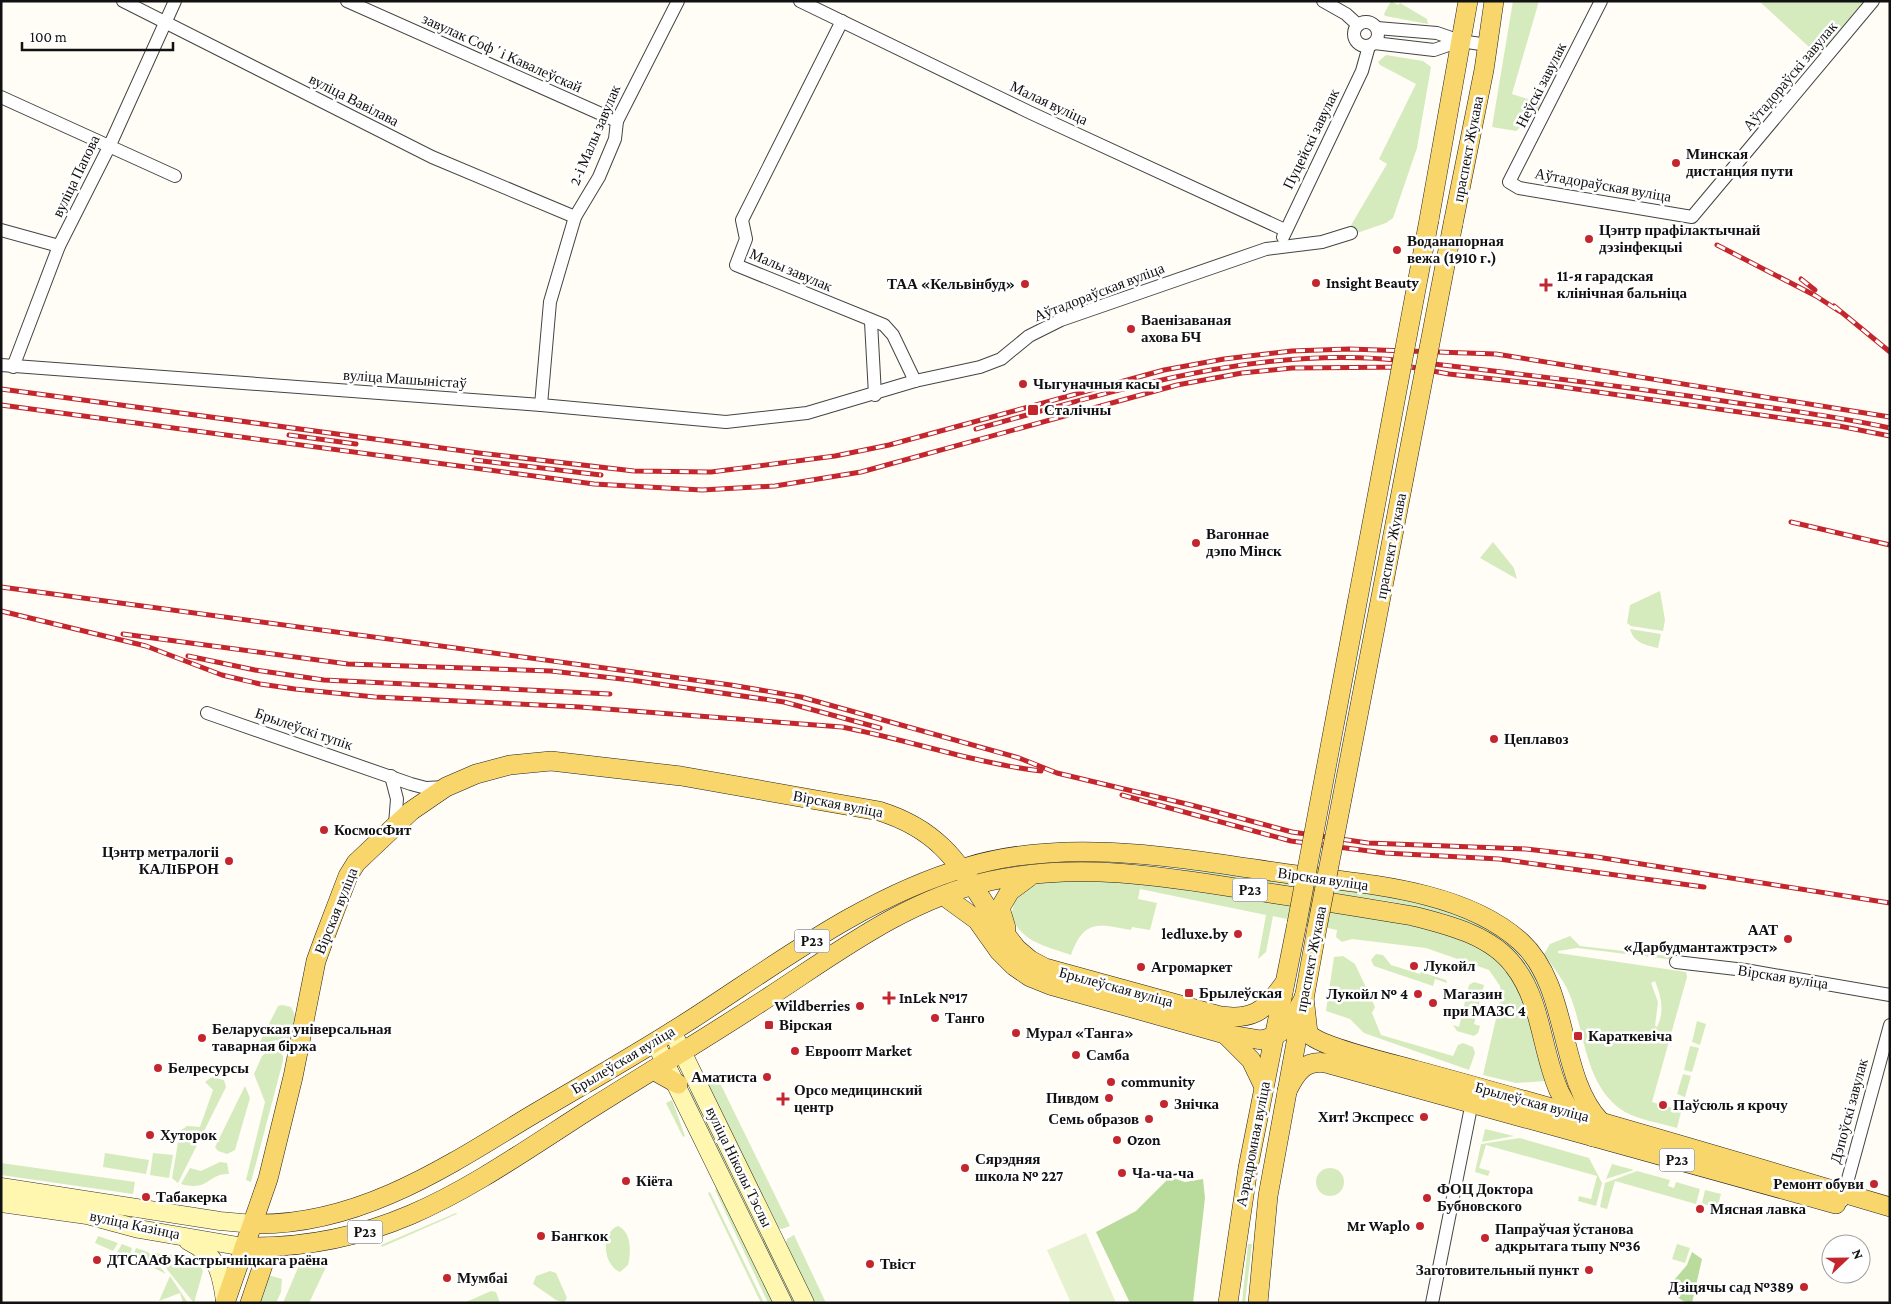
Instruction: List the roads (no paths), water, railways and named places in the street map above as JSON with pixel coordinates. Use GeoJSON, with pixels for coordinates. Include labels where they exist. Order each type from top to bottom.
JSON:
{"type":"FeatureCollection","features":[{"type":"Feature","properties":{"kind":"main road","name":"праспект Жукава"},"geometry":{"type":"LineString","coordinates":[[1283,986],[1297,923],[1429,220],[1468,1]]}},
{"type":"Feature","properties":{"kind":"main road","name":"праспект Жукава"},"geometry":{"type":"LineString","coordinates":[[1287,1091],[1488,45],[1494,1]]}},
{"type":"Feature","properties":{"kind":"main road","name":"Вірская вуліца"},"geometry":{"type":"LineString","coordinates":[[225,1302],[268,1179],[291,1086],[316,961],[348,876],[356,862],[395,824],[446,787],[476,774],[510,765],[551,761],[681,776],[853,806],[896,816],[937,840],[961,869],[1043,852],[1071,850],[1135,854],[1370,885],[1427,895],[1464,908],[1523,943],[1537,964],[1556,1005],[1581,1091],[1596,1129]]}},
{"type":"Feature","properties":{"kind":"main road","name":"Брылеўская вуліца"},"geometry":{"type":"LineString","coordinates":[[253,1224],[312,1220],[351,1210],[387,1197],[443,1169],[655,1042],[858,912],[891,895],[961,869],[1017,949],[1037,964],[1068,976],[1239,1018],[1253,1015],[1262,1010],[1283,986]]}},
{"type":"Feature","properties":{"kind":"main road","name":"Вірская вуліца"},"geometry":{"type":"LineString","coordinates":[[973,886],[989,881],[1032,875],[1139,873],[1413,916],[1453,926],[1486,942],[1514,966],[1531,997],[1559,1090],[1573,1114]]}},
{"type":"Feature","properties":{"kind":"main road"},"geometry":{"type":"LineString","coordinates":[[1017,949],[1006,929],[1000,908],[1010,890],[1032,875]]}},
{"type":"Feature","properties":{"kind":"main road","name":"Брылеўская вуліца"},"geometry":{"type":"LineString","coordinates":[[269,1247],[337,1239],[397,1222],[454,1195],[660,1066],[687,1058],[701,1041],[857,938],[907,911],[973,886]]}},
{"type":"Feature","properties":{"kind":"main road","name":"Брылеўская вуліца"},"geometry":{"type":"LineString","coordinates":[[944,896],[973,916],[1006,959],[1030,977],[1050,985],[1225,1034],[1262,1040],[1273,1037]]}},
{"type":"Feature","properties":{"kind":"main road","name":"Аэрадромная вуліца"},"geometry":{"type":"LineString","coordinates":[[1228,1303],[1248,1168],[1283,986]]}},
{"type":"Feature","properties":{"kind":"main road","name":"Брылеўская вуліца"},"geometry":{"type":"LineString","coordinates":[[1304,997],[1307,1028],[1313,1038],[1367,1056],[1475,1086],[1540,1114],[1573,1114],[1596,1129]]}},
{"type":"Feature","properties":{"kind":"main road"},"geometry":{"type":"LineString","coordinates":[[1273,1037],[1288,1027],[1304,997]]}},
{"type":"Feature","properties":{"kind":"main road","name":"вуліца Ніколы Тэслы"},"geometry":{"type":"LineString","coordinates":[[672,1031],[687,1058],[804,1303]]}},
{"type":"Feature","properties":{"kind":"main road","name":"Брылеўская вуліца"},"geometry":{"type":"LineString","coordinates":[[1225,1034],[1251,1060],[1264,1087]]}},
{"type":"Feature","properties":{"kind":"main road"},"geometry":{"type":"LineString","coordinates":[[655,1042],[660,1066],[678,1084]]}},
{"type":"Feature","properties":{"kind":"main road","name":"Брылеўская вуліца"},"geometry":{"type":"LineString","coordinates":[[1287,1091],[1299,1070],[1317,1062],[1472,1105],[1540,1114],[1842,1199],[1890,1207]]}},
{"type":"Feature","properties":{"kind":"main road","name":"вуліца Ніколы Тэслы"},"geometry":{"type":"LineString","coordinates":[[678,1084],[783,1303]]}},
{"type":"Feature","properties":{"kind":"main road"},"geometry":{"type":"LineString","coordinates":[[1540,1114],[1556,1099],[1559,1090]]}},
{"type":"Feature","properties":{"kind":"main road","name":"Аэрадромная вуліца"},"geometry":{"type":"LineString","coordinates":[[1258,1303],[1268,1196],[1287,1091]]}},
{"type":"Feature","properties":{"kind":"main road"},"geometry":{"type":"LineString","coordinates":[[1573,1114],[1581,1091]]}},
{"type":"Feature","properties":{"kind":"main road"},"geometry":{"type":"LineString","coordinates":[[531,1116],[544,1138]]}},
{"type":"Feature","properties":{"kind":"main road","name":"вуліца Казінца"},"geometry":{"type":"LineString","coordinates":[[1,1187],[220,1221],[253,1224]]}},
{"type":"Feature","properties":{"kind":"main road","name":"Брылеўская вуліца"},"geometry":{"type":"LineString","coordinates":[[1842,1199],[1890,1219]]}},
{"type":"Feature","properties":{"kind":"main road","name":"вуліца Казінца"},"geometry":{"type":"LineString","coordinates":[[1,1203],[87,1215],[139,1229],[244,1247],[269,1247]]}},
{"type":"Feature","properties":{"kind":"main road"},"geometry":{"type":"LineString","coordinates":[[174,1234],[200,1247],[212,1258],[220,1272],[225,1302]]}},
{"type":"Feature","properties":{"kind":"main road"},"geometry":{"type":"LineString","coordinates":[[250,1303],[269,1247]]}},
{"type":"Feature","properties":{"kind":"street","name":"вуліца Вавілава"},"geometry":{"type":"LineString","coordinates":[[123,1],[164,24],[432,157],[575,218]]}},
{"type":"Feature","properties":{"kind":"street","name":"вуліца Папова"},"geometry":{"type":"LineString","coordinates":[[7,366],[60,246],[109,147],[175,1]]}},
{"type":"Feature","properties":{"kind":"street","name":"завулак Софʼі Кавалеўскай"},"geometry":{"type":"LineString","coordinates":[[347,1],[617,121]]}},
{"type":"Feature","properties":{"kind":"street","name":"2-і Малы завулак"},"geometry":{"type":"LineString","coordinates":[[541,405],[550,302],[575,218],[598,177],[615,139],[617,121],[678,1]]}},
{"type":"Feature","properties":{"kind":"street","name":"Малая вуліца"},"geometry":{"type":"LineString","coordinates":[[800,1],[1031,113],[1286,230]]}},
{"type":"Feature","properties":{"kind":"street"},"geometry":{"type":"LineString","coordinates":[[1323,1],[1346,14],[1358,26]]}},
{"type":"Feature","properties":{"kind":"street","name":"Неўскі завулак"},"geometry":{"type":"LineString","coordinates":[[1509,182],[1602,1]]}},
{"type":"Feature","properties":{"kind":"street","name":"Аўтадораўскі завулак"},"geometry":{"type":"LineString","coordinates":[[1692,217],[1873,1]]}},
{"type":"Feature","properties":{"kind":"street","name":"Малы завулак"},"geometry":{"type":"LineString","coordinates":[[842,21],[742,220],[746,239],[736,265],[872,322],[884,325],[893,336],[916,381]]}},
{"type":"Feature","properties":{"kind":"street"},"geometry":{"type":"LineString","coordinates":[[1460,42],[1434,50],[1360,44],[1354,34],[1358,26],[1366,22],[1377,28],[1437,33],[1460,42],[1488,45]]}},
{"type":"Feature","properties":{"kind":"street"},"geometry":{"type":"LineString","coordinates":[[1371,44],[1378,36],[1377,28]]}},
{"type":"Feature","properties":{"kind":"street","name":"Пуцейскі завулак"},"geometry":{"type":"LineString","coordinates":[[1280,246],[1362,71],[1371,44]]}},
{"type":"Feature","properties":{"kind":"street"},"geometry":{"type":"LineString","coordinates":[[1,97],[175,176]]}},
{"type":"Feature","properties":{"kind":"street","name":"Аўтадораўская вуліца"},"geometry":{"type":"LineString","coordinates":[[1509,182],[1519,188],[1692,217]]}},
{"type":"Feature","properties":{"kind":"street"},"geometry":{"type":"LineString","coordinates":[[1,230],[60,246]]}},
{"type":"Feature","properties":{"kind":"street","name":"Аўтадораўская вуліца"},"geometry":{"type":"LineString","coordinates":[[807,413],[875,395],[916,381],[980,367],[1001,359],[1029,336],[1061,320],[1212,268],[1280,246],[1322,242],[1352,233]]}},
{"type":"Feature","properties":{"kind":"street"},"geometry":{"type":"LineString","coordinates":[[872,322],[875,395]]}},
{"type":"Feature","properties":{"kind":"street","name":"вуліца Машыністаў"},"geometry":{"type":"LineString","coordinates":[[7,366],[541,405],[726,422],[807,413]]}},
{"type":"Feature","properties":{"kind":"street","name":"Брылеўскі тупік"},"geometry":{"type":"LineString","coordinates":[[207,713],[411,784],[426,788],[446,787]]}},
{"type":"Feature","properties":{"kind":"street"},"geometry":{"type":"LineString","coordinates":[[391,776],[397,799],[395,824]]}},
{"type":"Feature","properties":{"kind":"street","name":"Вірская вуліца"},"geometry":{"type":"LineString","coordinates":[[1676,962],[1744,970],[1890,995]]}},
{"type":"Feature","properties":{"kind":"street","name":"Дэпоўскі завулак"},"geometry":{"type":"LineString","coordinates":[[1842,1199],[1890,1024]]}},
{"type":"Feature","properties":{"kind":"street"},"geometry":{"type":"LineString","coordinates":[[1432,1303],[1475,1086]]}},
{"type":"Feature","properties":{"kind":"railway"},"geometry":{"type":"LineString","coordinates":[[1717,245],[1816,296],[1839,311]]}},
{"type":"Feature","properties":{"kind":"railway"},"geometry":{"type":"LineString","coordinates":[[1801,279],[1815,290]]}},
{"type":"Feature","properties":{"kind":"railway"},"geometry":{"type":"LineString","coordinates":[[1834,306],[1890,352]]}},
{"type":"Feature","properties":{"kind":"railway"},"geometry":{"type":"LineString","coordinates":[[1,389],[479,453],[634,471],[711,472],[835,456],[889,445],[1164,370],[1224,359],[1292,351],[1349,349],[1496,354],[1890,417]]}},
{"type":"Feature","properties":{"kind":"railway"},"geometry":{"type":"LineString","coordinates":[[976,429],[1135,386],[1188,374],[1242,365],[1296,359],[1350,357],[1405,361]]}},
{"type":"Feature","properties":{"kind":"railway"},"geometry":{"type":"LineString","coordinates":[[1425,363],[1659,392],[1814,414],[1890,428]]}},
{"type":"Feature","properties":{"kind":"railway"},"geometry":{"type":"LineString","coordinates":[[1,405],[594,484],[702,490],[775,486],[861,472],[1177,385],[1242,373],[1292,368],[1411,367],[1449,374],[1548,385],[1839,426],[1890,436]]}},
{"type":"Feature","properties":{"kind":"railway"},"geometry":{"type":"LineString","coordinates":[[289,435],[356,444]]}},
{"type":"Feature","properties":{"kind":"railway"},"geometry":{"type":"LineString","coordinates":[[474,460],[601,475]]}},
{"type":"Feature","properties":{"kind":"railway"},"geometry":{"type":"LineString","coordinates":[[1791,522],[1890,545]]}},
{"type":"Feature","properties":{"kind":"railway"},"geometry":{"type":"LineString","coordinates":[[1,587],[731,685],[801,697],[1019,758],[1057,773],[1191,805],[1292,832],[1368,843],[1526,849],[1597,857],[1890,903]]}},
{"type":"Feature","properties":{"kind":"railway"},"geometry":{"type":"LineString","coordinates":[[1,611],[146,646],[222,675],[260,684],[375,697],[580,707],[842,727],[991,763],[1041,771]]}},
{"type":"Feature","properties":{"kind":"railway"},"geometry":{"type":"LineString","coordinates":[[123,634],[348,664],[551,671],[631,680],[784,702],[880,728]]}},
{"type":"Feature","properties":{"kind":"railway"},"geometry":{"type":"LineString","coordinates":[[188,656],[255,670],[324,680],[610,694]]}},
{"type":"Feature","properties":{"kind":"railway"},"geometry":{"type":"LineString","coordinates":[[1122,795],[1291,841],[1385,853],[1499,859],[1704,887]]}},
{"type":"Feature","properties":{"kind":"place","name":"Минская дистанция пути"},"geometry":{"type":"Point","coordinates":[1676,163]}},
{"type":"Feature","properties":{"kind":"place","name":"Цэнтр прафілактычнай дэзінфекцыі"},"geometry":{"type":"Point","coordinates":[1589,239]}},
{"type":"Feature","properties":{"kind":"place","name":"Воданапорная вежа (1910 г.)"},"geometry":{"type":"Point","coordinates":[1397,250]}},
{"type":"Feature","properties":{"kind":"place","name":"Insight Beauty"},"geometry":{"type":"Point","coordinates":[1316,283]}},
{"type":"Feature","properties":{"kind":"place","name":"ТАА «Кельвінбуд»"},"geometry":{"type":"Point","coordinates":[1025,284]}},
{"type":"Feature","properties":{"kind":"place","name":"11-я гарадская клінічная бальніца"},"geometry":{"type":"Point","coordinates":[1546,285]}},
{"type":"Feature","properties":{"kind":"place","name":"Ваенізаваная ахова БЧ"},"geometry":{"type":"Point","coordinates":[1131,329]}},
{"type":"Feature","properties":{"kind":"place","name":"Чыгуначныя касы"},"geometry":{"type":"Point","coordinates":[1023,384]}},
{"type":"Feature","properties":{"kind":"place","name":"Сталічны"},"geometry":{"type":"Point","coordinates":[1033,410]}},
{"type":"Feature","properties":{"kind":"place","name":"Вагоннае дэпо Мінск"},"geometry":{"type":"Point","coordinates":[1196,543]}},
{"type":"Feature","properties":{"kind":"place","name":"Цеплавоз"},"geometry":{"type":"Point","coordinates":[1494,739]}},
{"type":"Feature","properties":{"kind":"place","name":"КосмосФит"},"geometry":{"type":"Point","coordinates":[324,830]}},
{"type":"Feature","properties":{"kind":"place","name":"Цэнтр метралогіі КАЛIБРОН"},"geometry":{"type":"Point","coordinates":[229,861]}},
{"type":"Feature","properties":{"kind":"place","name":"ledluxe.by"},"geometry":{"type":"Point","coordinates":[1238,934]}},
{"type":"Feature","properties":{"kind":"place","name":"ААТ «Дарбудмантажтрэст»"},"geometry":{"type":"Point","coordinates":[1788,939]}},
{"type":"Feature","properties":{"kind":"place","name":"Лукойл"},"geometry":{"type":"Point","coordinates":[1414,966]}},
{"type":"Feature","properties":{"kind":"place","name":"Агромаркет"},"geometry":{"type":"Point","coordinates":[1141,967]}},
{"type":"Feature","properties":{"kind":"place","name":"Брылеўская"},"geometry":{"type":"Point","coordinates":[1189,993]}},
{"type":"Feature","properties":{"kind":"place","name":"Лукойл № 4"},"geometry":{"type":"Point","coordinates":[1418,994]}},
{"type":"Feature","properties":{"kind":"place","name":"InLek №17"},"geometry":{"type":"Point","coordinates":[889,998]}},
{"type":"Feature","properties":{"kind":"place","name":"Магазин при МАЗС 4"},"geometry":{"type":"Point","coordinates":[1433,1003]}},
{"type":"Feature","properties":{"kind":"place","name":"Wildberries"},"geometry":{"type":"Point","coordinates":[860,1006]}},
{"type":"Feature","properties":{"kind":"place","name":"Танго"},"geometry":{"type":"Point","coordinates":[935,1018]}},
{"type":"Feature","properties":{"kind":"place","name":"Вірская"},"geometry":{"type":"Point","coordinates":[769,1025]}},
{"type":"Feature","properties":{"kind":"place","name":"Мурал «Танга»"},"geometry":{"type":"Point","coordinates":[1016,1033]}},
{"type":"Feature","properties":{"kind":"place","name":"Караткевіча"},"geometry":{"type":"Point","coordinates":[1578,1036]}},
{"type":"Feature","properties":{"kind":"place","name":"Беларуская універсальная таварная біржа"},"geometry":{"type":"Point","coordinates":[202,1038]}},
{"type":"Feature","properties":{"kind":"place","name":"Евроопт Market"},"geometry":{"type":"Point","coordinates":[795,1051]}},
{"type":"Feature","properties":{"kind":"place","name":"Самба"},"geometry":{"type":"Point","coordinates":[1076,1055]}},
{"type":"Feature","properties":{"kind":"place","name":"Белресурсы"},"geometry":{"type":"Point","coordinates":[158,1068]}},
{"type":"Feature","properties":{"kind":"place","name":"Аматиста"},"geometry":{"type":"Point","coordinates":[767,1077]}},
{"type":"Feature","properties":{"kind":"place","name":"community"},"geometry":{"type":"Point","coordinates":[1111,1082]}},
{"type":"Feature","properties":{"kind":"place","name":"Пивдом"},"geometry":{"type":"Point","coordinates":[1109,1098]}},
{"type":"Feature","properties":{"kind":"place","name":"Орсо медицинский центр"},"geometry":{"type":"Point","coordinates":[783,1099]}},
{"type":"Feature","properties":{"kind":"place","name":"Знічка"},"geometry":{"type":"Point","coordinates":[1164,1104]}},
{"type":"Feature","properties":{"kind":"place","name":"Паўсюль я крочу"},"geometry":{"type":"Point","coordinates":[1663,1105]}},
{"type":"Feature","properties":{"kind":"place","name":"Хит! Экспресс"},"geometry":{"type":"Point","coordinates":[1424,1117]}},
{"type":"Feature","properties":{"kind":"place","name":"Семь образов"},"geometry":{"type":"Point","coordinates":[1149,1119]}},
{"type":"Feature","properties":{"kind":"place","name":"Хуторок"},"geometry":{"type":"Point","coordinates":[150,1135]}},
{"type":"Feature","properties":{"kind":"place","name":"Ozon"},"geometry":{"type":"Point","coordinates":[1117,1140]}},
{"type":"Feature","properties":{"kind":"place","name":"Сярэдняя школа № 227"},"geometry":{"type":"Point","coordinates":[965,1168]}},
{"type":"Feature","properties":{"kind":"place","name":"Ча-ча-ча"},"geometry":{"type":"Point","coordinates":[1122,1173]}},
{"type":"Feature","properties":{"kind":"place","name":"Кіёта"},"geometry":{"type":"Point","coordinates":[626,1181]}},
{"type":"Feature","properties":{"kind":"place","name":"Ремонт обуви"},"geometry":{"type":"Point","coordinates":[1874,1184]}},
{"type":"Feature","properties":{"kind":"place","name":"Табакерка"},"geometry":{"type":"Point","coordinates":[146,1197]}},
{"type":"Feature","properties":{"kind":"place","name":"ФОЦ Доктора Бубновского"},"geometry":{"type":"Point","coordinates":[1427,1198]}},
{"type":"Feature","properties":{"kind":"place","name":"Мясная лавка"},"geometry":{"type":"Point","coordinates":[1700,1209]}},
{"type":"Feature","properties":{"kind":"place","name":"Mr Waplo"},"geometry":{"type":"Point","coordinates":[1420,1226]}},
{"type":"Feature","properties":{"kind":"place","name":"Бангкок"},"geometry":{"type":"Point","coordinates":[541,1236]}},
{"type":"Feature","properties":{"kind":"place","name":"Папраўчая ўстанова адкрытага тыпу №36"},"geometry":{"type":"Point","coordinates":[1485,1238]}},
{"type":"Feature","properties":{"kind":"place","name":"ДТСААФ Кастрычніцкага раёна"},"geometry":{"type":"Point","coordinates":[97,1260]}},
{"type":"Feature","properties":{"kind":"place","name":"Твіст"},"geometry":{"type":"Point","coordinates":[870,1264]}},
{"type":"Feature","properties":{"kind":"place","name":"Заготовительный пункт"},"geometry":{"type":"Point","coordinates":[1589,1270]}},
{"type":"Feature","properties":{"kind":"place","name":"Мумбаі"},"geometry":{"type":"Point","coordinates":[447,1278]}},
{"type":"Feature","properties":{"kind":"place","name":"Дзіцячы сад №389"},"geometry":{"type":"Point","coordinates":[1804,1287]}}]}
